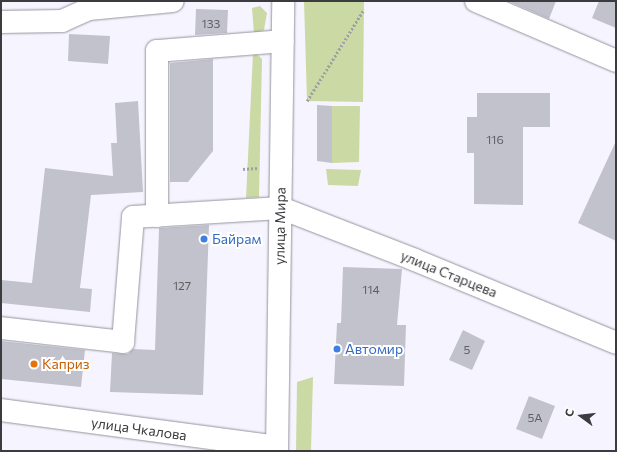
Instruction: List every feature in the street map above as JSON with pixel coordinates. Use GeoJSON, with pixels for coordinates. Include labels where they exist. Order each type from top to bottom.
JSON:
{"type":"FeatureCollection","features":[{"type":"Feature","properties":{"kind":"street"},"geometry":{"type":"LineString","coordinates":[[1,22],[62,20],[89,9],[173,1]]}},
{"type":"Feature","properties":{"kind":"street","name":"улица Мира"},"geometry":{"type":"LineString","coordinates":[[277,449],[283,1]]}},
{"type":"Feature","properties":{"kind":"street"},"geometry":{"type":"LineString","coordinates":[[476,1],[616,60]]}},
{"type":"Feature","properties":{"kind":"street"},"geometry":{"type":"LineString","coordinates":[[157,216],[157,51],[283,41]]}},
{"type":"Feature","properties":{"kind":"street"},"geometry":{"type":"LineString","coordinates":[[1,328],[123,342],[133,217],[281,208]]}},
{"type":"Feature","properties":{"kind":"street","name":"улица Старцева"},"geometry":{"type":"LineString","coordinates":[[281,208],[415,260],[616,343]]}},
{"type":"Feature","properties":{"kind":"street","name":"улица Чкалова"},"geometry":{"type":"LineString","coordinates":[[1,410],[277,449]]}},
{"type":"Feature","properties":{"kind":"path"},"geometry":{"type":"LineString","coordinates":[[307,101],[364,9]]}},
{"type":"Feature","properties":{"kind":"path"},"geometry":{"type":"LineString","coordinates":[[243,169],[259,168]]}},
{"type":"Feature","properties":{"kind":"green space"},"geometry":{"type":"Polygon","coordinates":[[[304,1],[364,1],[363,102],[307,101],[304,1]]]}},
{"type":"Feature","properties":{"kind":"green space"},"geometry":{"type":"Polygon","coordinates":[[[260,6],[267,13],[264,30],[254,34],[252,8],[260,6]]]}},
{"type":"Feature","properties":{"kind":"green space"},"geometry":{"type":"Polygon","coordinates":[[[253,53],[262,59],[259,197],[246,198],[253,53]]]}},
{"type":"Feature","properties":{"kind":"green space"},"geometry":{"type":"Polygon","coordinates":[[[332,106],[360,106],[359,162],[332,163],[332,106]]]}},
{"type":"Feature","properties":{"kind":"green space"},"geometry":{"type":"Polygon","coordinates":[[[326,169],[361,170],[358,186],[328,185],[326,169]]]}},
{"type":"Feature","properties":{"kind":"green space"},"geometry":{"type":"Polygon","coordinates":[[[313,377],[311,451],[296,451],[297,382],[313,377]]]}},
{"type":"Feature","properties":{"kind":"building"},"geometry":{"type":"Polygon","coordinates":[[[508,1],[556,1],[549,19],[508,1]]]}},
{"type":"Feature","properties":{"kind":"building"},"geometry":{"type":"Polygon","coordinates":[[[599,1],[616,1],[616,28],[592,18],[599,1]]]}},
{"type":"Feature","properties":{"kind":"building"},"geometry":{"type":"Polygon","coordinates":[[[196,9],[228,10],[227,33],[195,35],[196,9]]]}},
{"type":"Feature","properties":{"kind":"building"},"geometry":{"type":"Polygon","coordinates":[[[69,34],[110,36],[108,64],[68,61],[69,34]]]}},
{"type":"Feature","properties":{"kind":"building"},"geometry":{"type":"Polygon","coordinates":[[[213,59],[213,151],[188,182],[170,182],[170,63],[213,59]]]}},
{"type":"Feature","properties":{"kind":"building"},"geometry":{"type":"Polygon","coordinates":[[[477,93],[550,93],[550,127],[523,127],[523,205],[474,204],[474,153],[467,153],[467,117],[477,117],[477,93]]]}},
{"type":"Feature","properties":{"kind":"building"},"geometry":{"type":"Polygon","coordinates":[[[138,101],[143,192],[91,195],[80,288],[92,289],[90,312],[1,303],[1,280],[32,283],[45,168],[113,176],[111,143],[117,143],[115,103],[138,101]]]}},
{"type":"Feature","properties":{"kind":"building"},"geometry":{"type":"Polygon","coordinates":[[[317,105],[332,106],[332,163],[317,161],[317,105]]]}},
{"type":"Feature","properties":{"kind":"building"},"geometry":{"type":"Polygon","coordinates":[[[616,141],[616,241],[578,223],[616,141]]]}},
{"type":"Feature","properties":{"kind":"building"},"geometry":{"type":"Polygon","coordinates":[[[209,225],[203,395],[110,392],[112,353],[128,354],[133,349],[155,350],[159,228],[209,225]]]}},
{"type":"Feature","properties":{"kind":"building"},"geometry":{"type":"Polygon","coordinates":[[[343,267],[402,269],[397,325],[406,325],[404,386],[334,384],[337,323],[341,323],[343,267]]]}},
{"type":"Feature","properties":{"kind":"building"},"geometry":{"type":"Polygon","coordinates":[[[463,330],[485,341],[472,370],[449,360],[463,330]]]}},
{"type":"Feature","properties":{"kind":"building"},"geometry":{"type":"Polygon","coordinates":[[[1,341],[85,350],[81,387],[1,379],[1,341]]]}},
{"type":"Feature","properties":{"kind":"building"},"geometry":{"type":"Polygon","coordinates":[[[529,396],[555,406],[542,439],[516,429],[529,396]]]}},
{"type":"Feature","properties":{"kind":"place","name":"Байрам"},"geometry":{"type":"Point","coordinates":[204,239]}},
{"type":"Feature","properties":{"kind":"place","name":"Автомир"},"geometry":{"type":"Point","coordinates":[337,349]}},
{"type":"Feature","properties":{"kind":"place","name":"Каприз"},"geometry":{"type":"Point","coordinates":[34,364]}}]}
